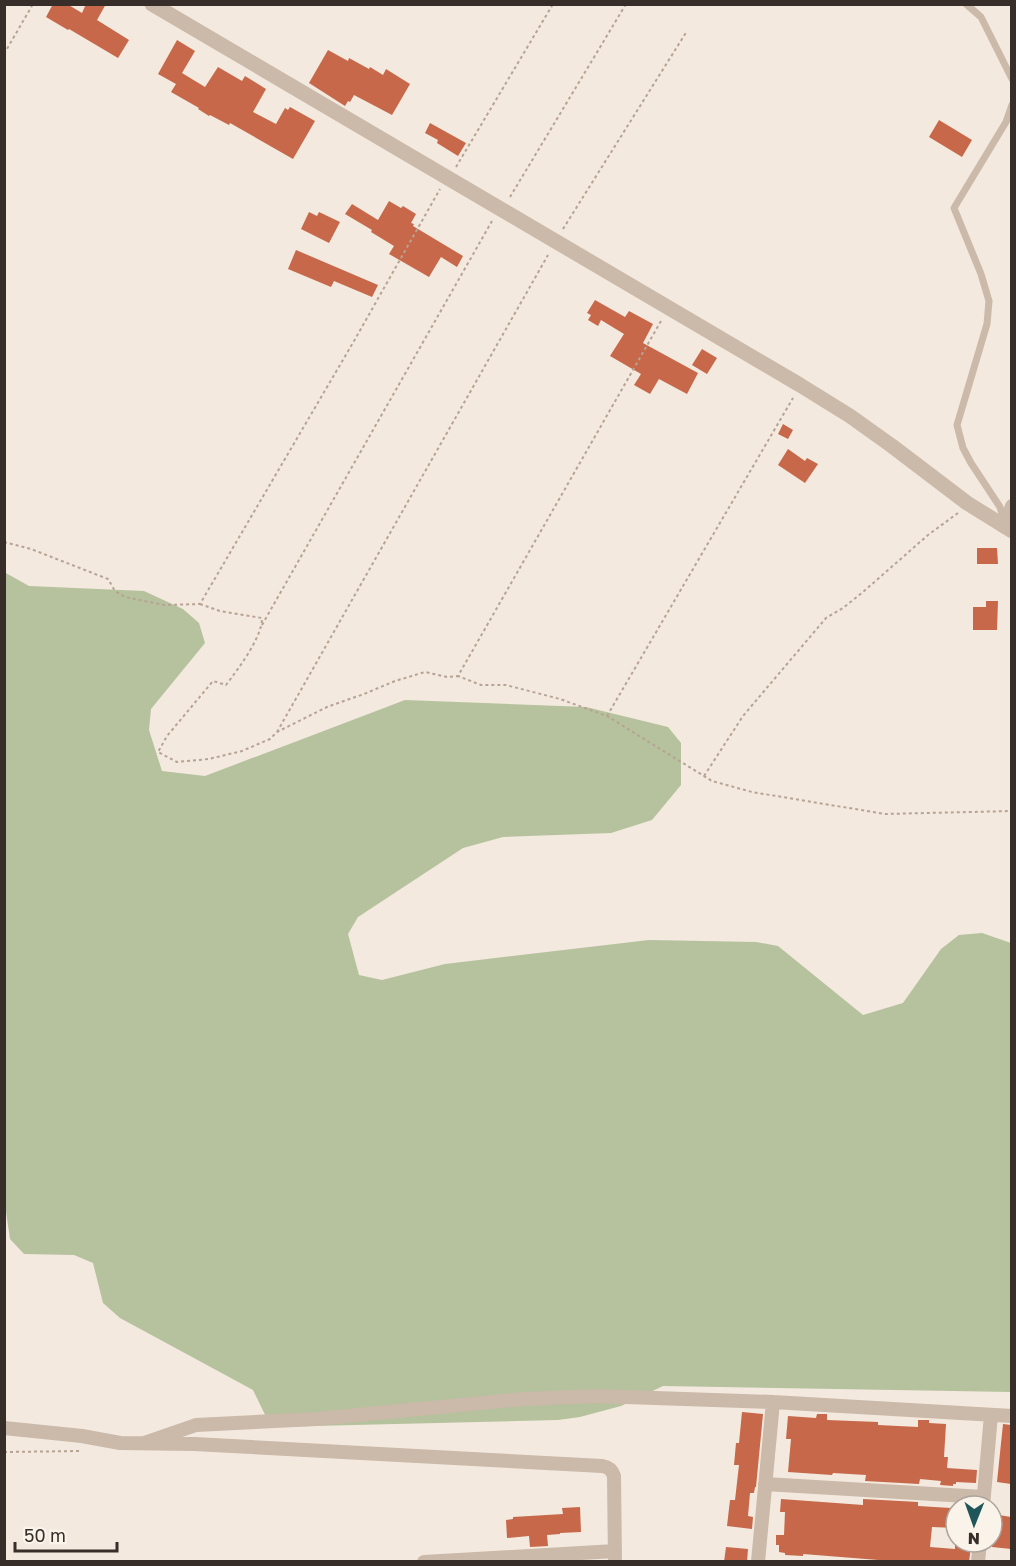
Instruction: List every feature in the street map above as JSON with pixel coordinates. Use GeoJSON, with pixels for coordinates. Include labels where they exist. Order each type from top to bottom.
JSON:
{"type":"FeatureCollection","features":[{"type":"Feature","properties":{"kind":"street"},"geometry":{"type":"LineString","coordinates":[[152,4],[800,385],[892,446],[967,503],[1008,529],[1011,506]]}},
{"type":"Feature","properties":{"kind":"street"},"geometry":{"type":"LineString","coordinates":[[144,1443],[196,1425],[316,1419],[523,1399],[597,1396],[773,1402],[1011,1416]]}},
{"type":"Feature","properties":{"kind":"street"},"geometry":{"type":"LineString","coordinates":[[758,1562],[773,1402]]}},
{"type":"Feature","properties":{"kind":"street"},"geometry":{"type":"LineString","coordinates":[[984,1494],[991,1415]]}},
{"type":"Feature","properties":{"kind":"street"},"geometry":{"type":"LineString","coordinates":[[4,1428],[82,1436],[120,1443],[194,1444],[608,1467],[612,1471],[614,1476],[615,1556],[424,1562]]}},
{"type":"Feature","properties":{"kind":"street"},"geometry":{"type":"LineString","coordinates":[[765,1484],[944,1499]]}},
{"type":"Feature","properties":{"kind":"lane"},"geometry":{"type":"LineString","coordinates":[[966,4],[981,17],[1011,79]]}},
{"type":"Feature","properties":{"kind":"lane"},"geometry":{"type":"LineString","coordinates":[[1008,529],[1000,507],[963,448],[957,425],[987,324],[989,301],[981,274],[954,208],[1006,122],[1011,105]]}},
{"type":"Feature","properties":{"kind":"path"},"geometry":{"type":"LineString","coordinates":[[4,54],[33,4]]}},
{"type":"Feature","properties":{"kind":"path"},"geometry":{"type":"LineString","coordinates":[[201,604],[448,179],[553,4]]}},
{"type":"Feature","properties":{"kind":"path"},"geometry":{"type":"LineString","coordinates":[[626,4],[501,209],[244,660],[226,685],[213,681],[167,736],[158,752],[177,762],[209,759],[242,751],[270,739],[277,732],[555,242],[687,31]]}},
{"type":"Feature","properties":{"kind":"path"},"geometry":{"type":"LineString","coordinates":[[458,676],[668,308]]}},
{"type":"Feature","properties":{"kind":"path"},"geometry":{"type":"LineString","coordinates":[[607,716],[800,385]]}},
{"type":"Feature","properties":{"kind":"path"},"geometry":{"type":"LineString","coordinates":[[704,776],[743,716],[826,618],[863,592],[928,534],[967,503]]}},
{"type":"Feature","properties":{"kind":"path"},"geometry":{"type":"LineString","coordinates":[[4,542],[32,549],[108,579],[115,591],[125,597],[164,605],[201,604],[220,611],[262,618],[262,626]]}},
{"type":"Feature","properties":{"kind":"path"},"geometry":{"type":"LineString","coordinates":[[277,732],[327,707],[394,681],[425,672],[447,677],[458,676],[481,685],[506,685],[560,699],[607,716],[712,781],[752,792],[885,814],[1011,811]]}},
{"type":"Feature","properties":{"kind":"path"},"geometry":{"type":"LineString","coordinates":[[4,1452],[85,1451]]}},
{"type":"Feature","properties":{"kind":"green space"},"geometry":{"type":"Polygon","coordinates":[[[4,572],[29,586],[144,591],[183,609],[199,623],[205,643],[151,709],[149,730],[162,771],[205,776],[405,700],[586,707],[668,727],[681,743],[681,785],[652,820],[611,833],[503,837],[463,848],[358,917],[348,934],[359,975],[382,980],[445,964],[649,940],[756,942],[778,946],[863,1015],[903,1003],[941,949],[959,935],[982,933],[1011,943],[1011,1392],[663,1386],[621,1406],[580,1417],[558,1420],[271,1427],[253,1390],[120,1318],[103,1303],[93,1263],[74,1255],[24,1254],[10,1239],[4,1198],[4,572]]]}},
{"type":"Feature","properties":{"kind":"building"},"geometry":{"type":"Polygon","coordinates":[[[53,4],[67,4],[82,13],[86,4],[106,4],[97,20],[129,40],[118,58],[46,17],[53,4]]]}},
{"type":"Feature","properties":{"kind":"building"},"geometry":{"type":"Polygon","coordinates":[[[177,40],[195,51],[182,73],[205,87],[218,67],[242,81],[245,76],[266,89],[253,112],[276,124],[285,108],[288,110],[290,107],[315,121],[293,159],[230,123],[229,125],[209,116],[171,92],[176,84],[158,74],[177,40]]]}},
{"type":"Feature","properties":{"kind":"building"},"geometry":{"type":"Polygon","coordinates":[[[328,50],[348,61],[349,58],[369,69],[370,67],[383,75],[386,69],[410,84],[392,115],[354,95],[345,106],[309,83],[328,50]]]}},
{"type":"Feature","properties":{"kind":"building"},"geometry":{"type":"Polygon","coordinates":[[[939,120],[972,140],[962,157],[929,137],[939,120]]]}},
{"type":"Feature","properties":{"kind":"building"},"geometry":{"type":"Polygon","coordinates":[[[430,123],[466,143],[458,156],[425,133],[430,123]]]}},
{"type":"Feature","properties":{"kind":"building"},"geometry":{"type":"Polygon","coordinates":[[[389,201],[416,214],[411,223],[414,224],[413,226],[463,256],[457,267],[441,257],[429,277],[389,254],[394,246],[345,214],[352,204],[378,220],[389,201]]]}},
{"type":"Feature","properties":{"kind":"building"},"geometry":{"type":"Polygon","coordinates":[[[309,212],[317,216],[319,212],[340,222],[329,243],[301,229],[309,212]]]}},
{"type":"Feature","properties":{"kind":"building"},"geometry":{"type":"Polygon","coordinates":[[[296,250],[378,285],[372,297],[334,281],[331,287],[288,269],[296,250]]]}},
{"type":"Feature","properties":{"kind":"building"},"geometry":{"type":"Polygon","coordinates":[[[595,300],[625,317],[629,311],[653,324],[643,343],[698,373],[687,394],[659,379],[650,394],[634,385],[641,374],[610,356],[624,334],[601,320],[598,326],[588,320],[591,315],[587,313],[595,300]]]}},
{"type":"Feature","properties":{"kind":"building"},"geometry":{"type":"Polygon","coordinates":[[[702,349],[717,358],[707,374],[692,365],[702,349]]]}},
{"type":"Feature","properties":{"kind":"building"},"geometry":{"type":"Polygon","coordinates":[[[783,424],[793,430],[788,439],[778,434],[783,424]]]}},
{"type":"Feature","properties":{"kind":"building"},"geometry":{"type":"Polygon","coordinates":[[[788,449],[805,461],[807,458],[818,464],[805,483],[778,465],[788,449]]]}},
{"type":"Feature","properties":{"kind":"building"},"geometry":{"type":"Polygon","coordinates":[[[977,548],[997,548],[998,564],[977,564],[977,548]]]}},
{"type":"Feature","properties":{"kind":"building"},"geometry":{"type":"Polygon","coordinates":[[[986,601],[998,601],[997,630],[973,630],[973,607],[986,607],[986,601]]]}},
{"type":"Feature","properties":{"kind":"building"},"geometry":{"type":"Polygon","coordinates":[[[742,1412],[763,1414],[756,1487],[754,1493],[750,1493],[748,1516],[753,1517],[752,1529],[727,1526],[730,1500],[735,1500],[739,1465],[734,1465],[742,1412]]]}},
{"type":"Feature","properties":{"kind":"building"},"geometry":{"type":"Polygon","coordinates":[[[817,1414],[827,1414],[827,1420],[878,1422],[878,1425],[918,1427],[918,1420],[946,1424],[944,1457],[948,1457],[947,1468],[977,1470],[976,1483],[956,1482],[953,1486],[940,1485],[941,1481],[920,1479],[919,1484],[865,1481],[866,1475],[788,1472],[791,1439],[786,1439],[788,1416],[816,1418],[817,1414]]]}},
{"type":"Feature","properties":{"kind":"building"},"geometry":{"type":"Polygon","coordinates":[[[1003,1424],[1011,1425],[1011,1484],[997,1482],[1003,1424]]]}},
{"type":"Feature","properties":{"kind":"building"},"geometry":{"type":"Polygon","coordinates":[[[781,1499],[863,1505],[863,1499],[918,1502],[918,1506],[944,1508],[944,1528],[932,1527],[930,1547],[944,1548],[944,1554],[970,1554],[969,1562],[891,1561],[803,1554],[803,1556],[785,1555],[779,1552],[779,1545],[776,1545],[776,1535],[784,1535],[785,1512],[780,1512],[781,1499]]]}},
{"type":"Feature","properties":{"kind":"building"},"geometry":{"type":"Polygon","coordinates":[[[580,1507],[581,1532],[547,1535],[548,1546],[530,1547],[529,1536],[507,1538],[506,1520],[513,1519],[513,1517],[563,1514],[562,1508],[580,1507]]]}},
{"type":"Feature","properties":{"kind":"building"},"geometry":{"type":"Polygon","coordinates":[[[1004,1516],[1011,1517],[1011,1549],[1004,1548],[1004,1516]]]}},
{"type":"Feature","properties":{"kind":"building"},"geometry":{"type":"Polygon","coordinates":[[[726,1547],[748,1549],[747,1562],[724,1562],[726,1547]]]}}]}
